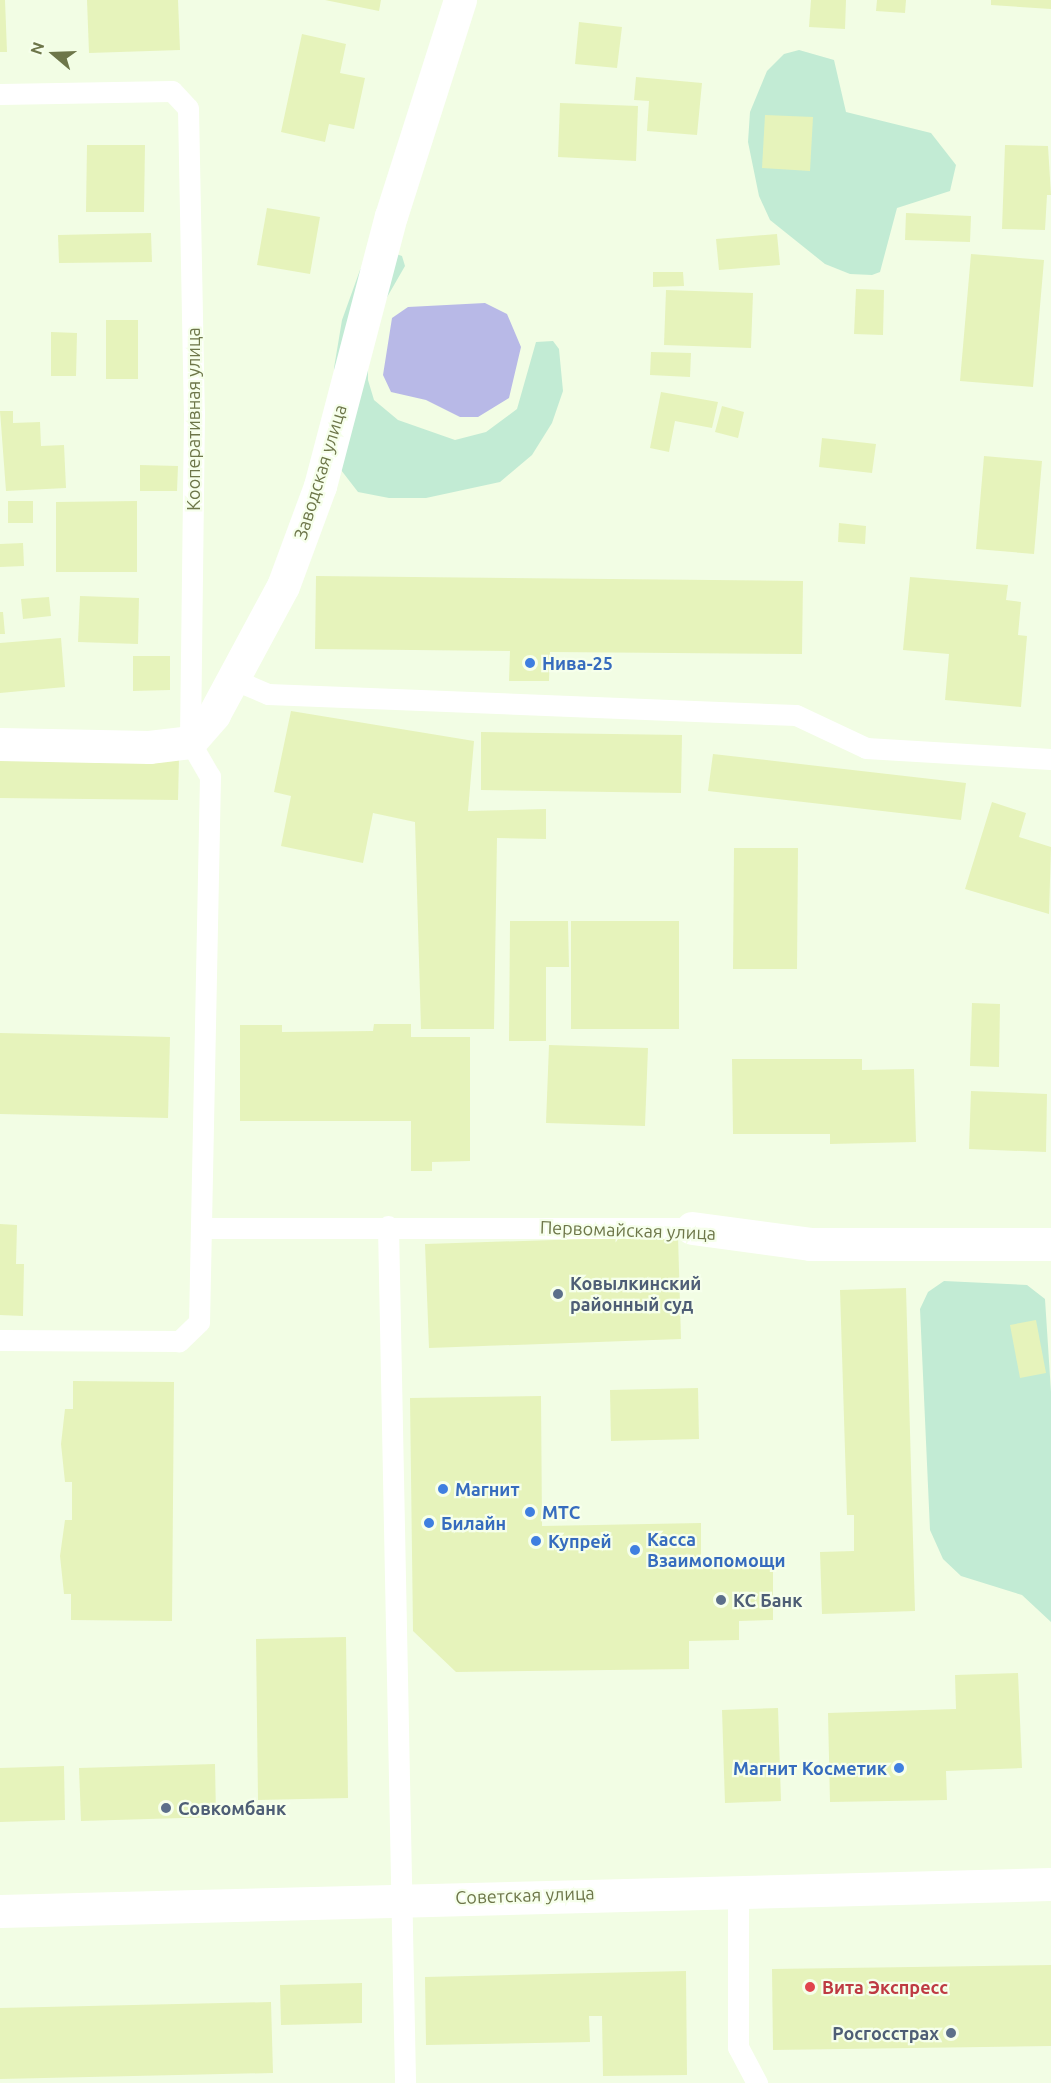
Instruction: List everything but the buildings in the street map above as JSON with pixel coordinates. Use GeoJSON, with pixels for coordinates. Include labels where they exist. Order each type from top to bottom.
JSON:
{"type":"FeatureCollection","features":[{"type":"Feature","properties":{"kind":"street","name":"Заводская улица"},"geometry":{"type":"LineString","coordinates":[[190,742],[234,680],[283,586],[320,486],[391,216],[460,0]]}},
{"type":"Feature","properties":{"kind":"street"},"geometry":{"type":"LineString","coordinates":[[0,744],[148,747],[190,742]]}},
{"type":"Feature","properties":{"kind":"street","name":"Первомайская улица"},"geometry":{"type":"LineString","coordinates":[[692,1228],[810,1244],[1051,1244]]}},
{"type":"Feature","properties":{"kind":"street","name":"Советская улица"},"geometry":{"type":"LineString","coordinates":[[0,1911],[738,1890],[1051,1884]]}},
{"type":"Feature","properties":{"kind":"lane","name":"Кооперативная улица"},"geometry":{"type":"LineString","coordinates":[[0,93],[156,90],[183,97],[192,145],[190,742]]}},
{"type":"Feature","properties":{"kind":"lane"},"geometry":{"type":"LineString","coordinates":[[234,680],[268,694],[796,716],[866,748],[1051,759]]}},
{"type":"Feature","properties":{"kind":"lane"},"geometry":{"type":"LineString","coordinates":[[0,1340],[179,1341],[199,1322],[204,1228],[210,776],[190,742]]}},
{"type":"Feature","properties":{"kind":"lane"},"geometry":{"type":"LineString","coordinates":[[388,1226],[398,1899],[405,2083]]}},
{"type":"Feature","properties":{"kind":"lane","name":"Первомайская улица"},"geometry":{"type":"LineString","coordinates":[[204,1228],[388,1226],[692,1228]]}},
{"type":"Feature","properties":{"kind":"lane"},"geometry":{"type":"LineString","coordinates":[[738,1890],[738,2047],[757,2083]]}},
{"type":"Feature","properties":{"kind":"green space"},"geometry":{"type":"Polygon","coordinates":[[[799,50],[834,60],[846,112],[931,133],[956,165],[950,191],[897,208],[880,272],[872,275],[850,274],[825,264],[770,220],[759,196],[748,142],[750,112],[767,71],[784,54],[799,50]]]}},
{"type":"Feature","properties":{"kind":"green space"},"geometry":{"type":"Polygon","coordinates":[[[393,253],[402,256],[405,266],[386,299],[368,360],[368,380],[374,400],[398,420],[455,440],[486,432],[517,409],[536,342],[553,341],[559,349],[563,391],[552,423],[532,455],[500,482],[426,498],[389,498],[358,492],[341,470],[334,368],[342,320],[360,270],[367,261],[393,253]]]}},
{"type":"Feature","properties":{"kind":"green space"},"geometry":{"type":"Polygon","coordinates":[[[944,1281],[1027,1285],[1045,1299],[1051,1392],[1051,1622],[1022,1595],[961,1576],[943,1559],[930,1530],[920,1309],[928,1292],[944,1281]]]}},
{"type":"Feature","properties":{"kind":"water"},"geometry":{"type":"Polygon","coordinates":[[[485,303],[507,314],[521,347],[509,398],[478,417],[460,417],[426,400],[391,392],[383,375],[392,318],[408,307],[485,303]]]}},
{"type":"Feature","properties":{"kind":"place","name":"Нива-25"},"geometry":{"type":"Point","coordinates":[530,663]}},
{"type":"Feature","properties":{"kind":"place","name":"Ковылкинский районный суд"},"geometry":{"type":"Point","coordinates":[558,1294]}},
{"type":"Feature","properties":{"kind":"place","name":"Магнит"},"geometry":{"type":"Point","coordinates":[443,1489]}},
{"type":"Feature","properties":{"kind":"place","name":"МТС"},"geometry":{"type":"Point","coordinates":[530,1512]}},
{"type":"Feature","properties":{"kind":"place","name":"Билайн"},"geometry":{"type":"Point","coordinates":[429,1523]}},
{"type":"Feature","properties":{"kind":"place","name":"Купрей"},"geometry":{"type":"Point","coordinates":[536,1541]}},
{"type":"Feature","properties":{"kind":"place","name":"Касса Взаимопомощи"},"geometry":{"type":"Point","coordinates":[635,1550]}},
{"type":"Feature","properties":{"kind":"place","name":"КС Банк"},"geometry":{"type":"Point","coordinates":[721,1600]}},
{"type":"Feature","properties":{"kind":"place","name":"Магнит Косметик"},"geometry":{"type":"Point","coordinates":[899,1768]}},
{"type":"Feature","properties":{"kind":"place","name":"Совкомбанк"},"geometry":{"type":"Point","coordinates":[166,1808]}},
{"type":"Feature","properties":{"kind":"place","name":"Вита Экспресс"},"geometry":{"type":"Point","coordinates":[810,1987]}},
{"type":"Feature","properties":{"kind":"place","name":"Росгосстрах"},"geometry":{"type":"Point","coordinates":[951,2033]}}]}
